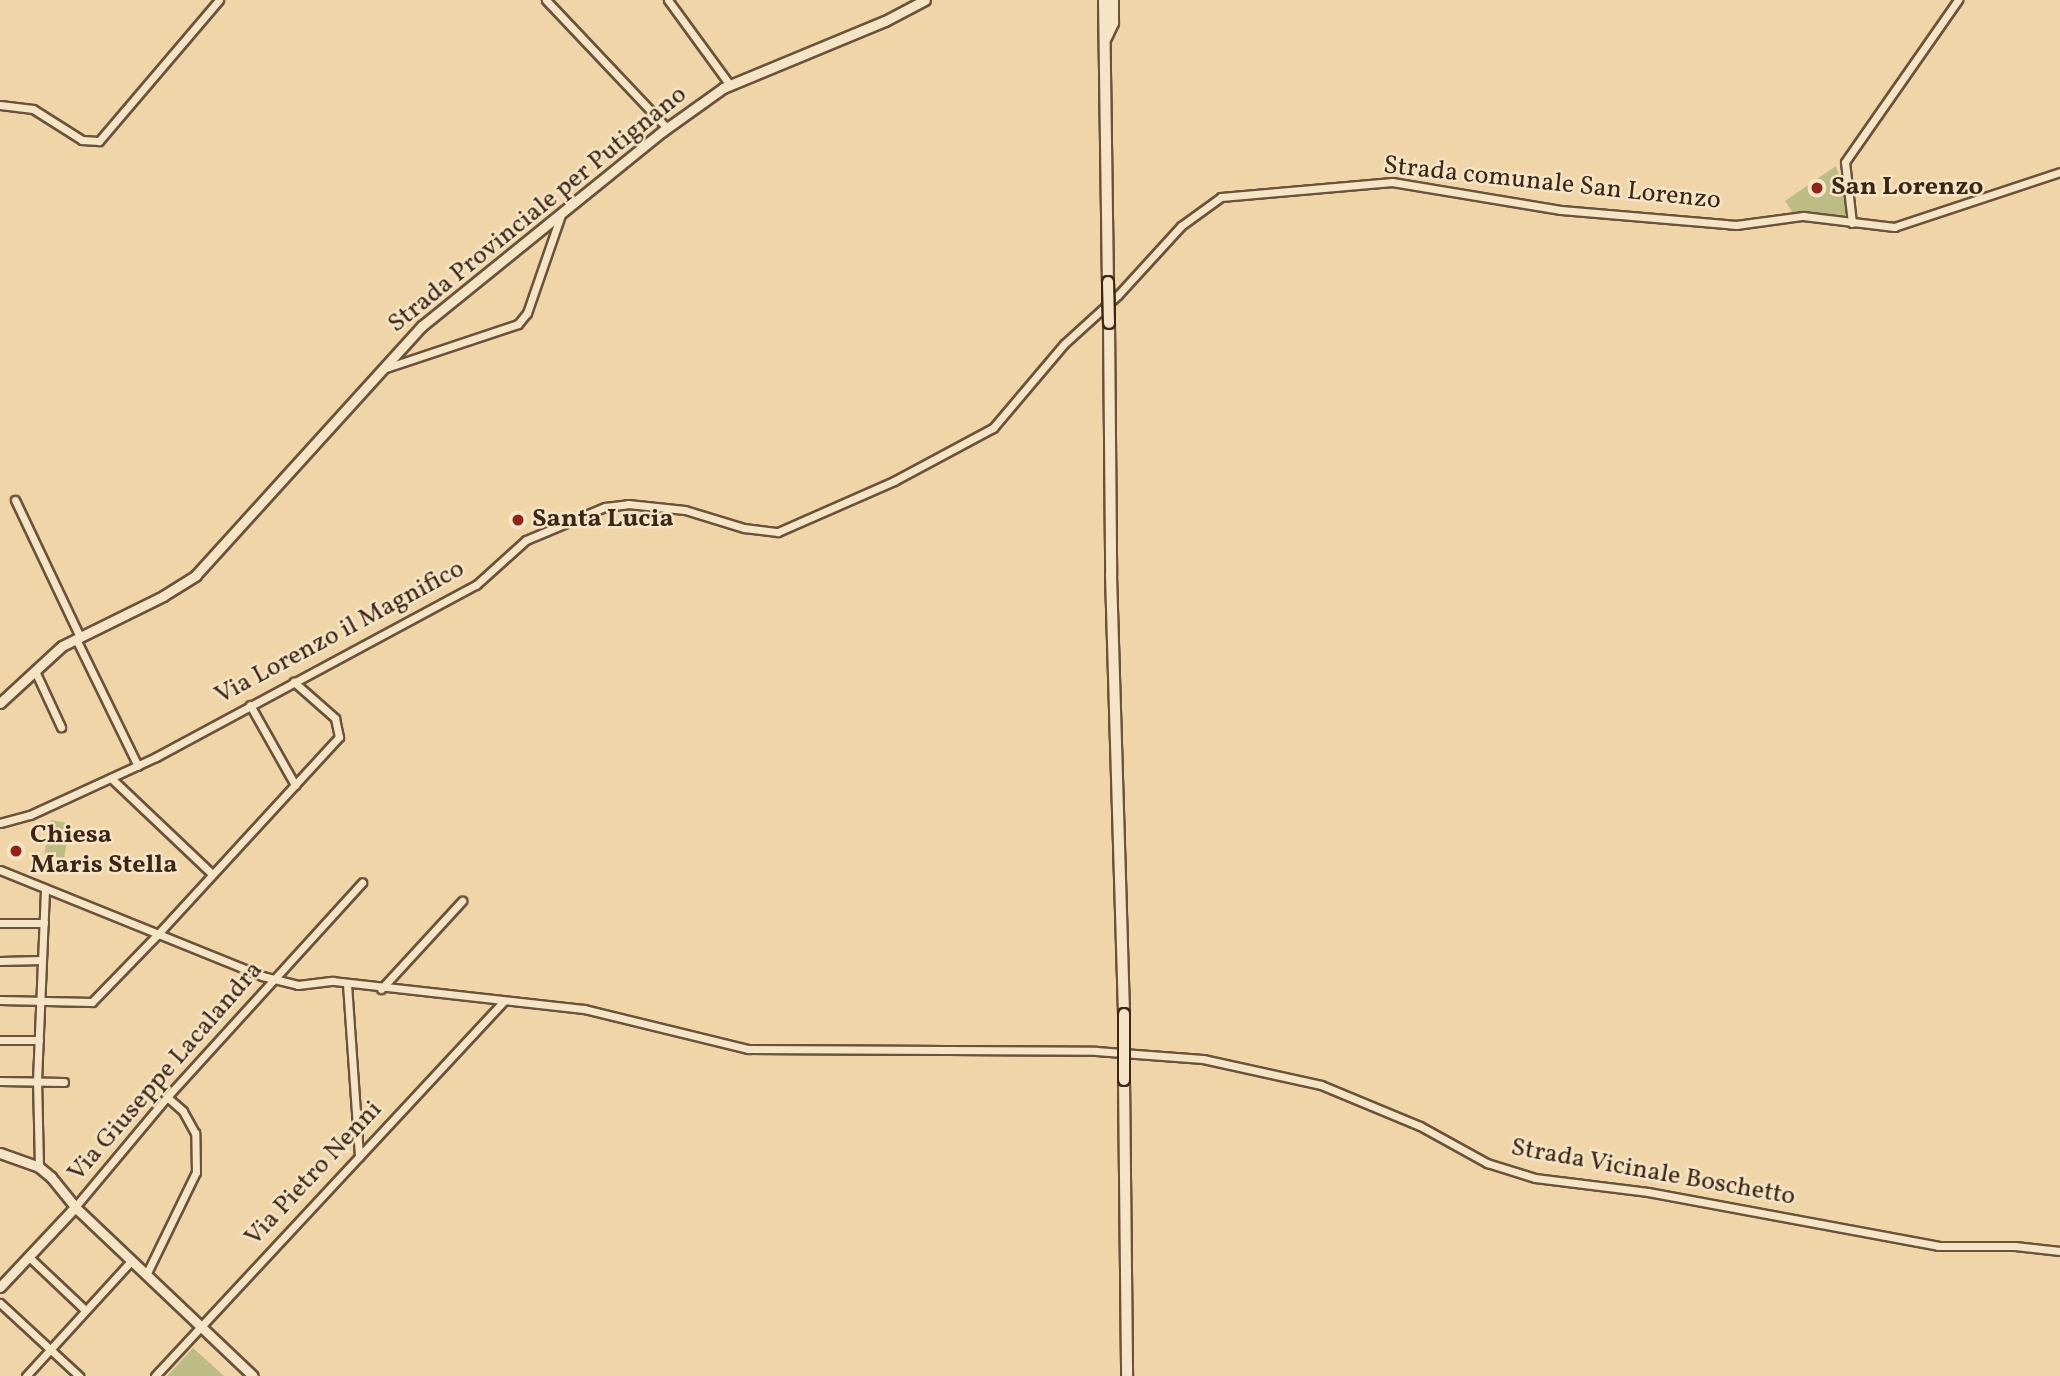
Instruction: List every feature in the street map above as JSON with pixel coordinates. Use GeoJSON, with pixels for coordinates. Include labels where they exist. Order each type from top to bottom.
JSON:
{"type":"FeatureCollection","features":[{"type":"Feature","properties":{"kind":"main road"},"geometry":{"type":"LineString","coordinates":[[1104,0],[1111,575],[1124,1014],[1127,1376]]}},
{"type":"Feature","properties":{"kind":"main road"},"geometry":{"type":"LineString","coordinates":[[1104,41],[1113,23],[1113,0]]}},
{"type":"Feature","properties":{"kind":"street"},"geometry":{"type":"LineString","coordinates":[[0,105],[33,109],[82,140],[99,141],[219,0]]}},
{"type":"Feature","properties":{"kind":"street"},"geometry":{"type":"LineString","coordinates":[[546,0],[667,128]]}},
{"type":"Feature","properties":{"kind":"street"},"geometry":{"type":"LineString","coordinates":[[668,0],[730,85]]}},
{"type":"Feature","properties":{"kind":"street","name":"Strada Provinciale per Putignano"},"geometry":{"type":"LineString","coordinates":[[0,703],[35,671],[78,638],[163,597],[195,575],[379,370],[434,314],[667,128],[730,85],[925,0]]}},
{"type":"Feature","properties":{"kind":"street"},"geometry":{"type":"LineString","coordinates":[[1852,223],[1845,162],[1958,0]]}},
{"type":"Feature","properties":{"kind":"street","name":"Strada comunale San Lorenzo"},"geometry":{"type":"LineString","coordinates":[[1118,295],[1181,226],[1221,197],[1392,182],[1561,210],[1696,222],[1736,225],[1803,216],[1852,223],[1907,225],[2060,172]]}},
{"type":"Feature","properties":{"kind":"street"},"geometry":{"type":"LineString","coordinates":[[379,370],[518,324],[527,313],[561,215]]}},
{"type":"Feature","properties":{"kind":"street","name":"Via Lorenzo il Magnifico"},"geometry":{"type":"LineString","coordinates":[[0,823],[30,815],[138,766],[476,585],[526,540],[605,506],[628,504],[685,510],[744,528],[778,532],[894,481],[993,428],[1047,362],[1118,295]]}},
{"type":"Feature","properties":{"kind":"street"},"geometry":{"type":"LineString","coordinates":[[15,500],[138,766]]}},
{"type":"Feature","properties":{"kind":"street"},"geometry":{"type":"LineString","coordinates":[[35,671],[61,727]]}},
{"type":"Feature","properties":{"kind":"street"},"geometry":{"type":"LineString","coordinates":[[0,1000],[92,1002],[340,737],[335,718],[294,681]]}},
{"type":"Feature","properties":{"kind":"street"},"geometry":{"type":"LineString","coordinates":[[250,705],[295,785]]}},
{"type":"Feature","properties":{"kind":"street"},"geometry":{"type":"LineString","coordinates":[[111,778],[212,874]]}},
{"type":"Feature","properties":{"kind":"street","name":"Strada Vicinale Boschetto"},"geometry":{"type":"LineString","coordinates":[[0,870],[45,891],[157,935],[274,979],[298,985],[347,984],[584,1009],[748,1049],[1159,1054],[1245,1066],[1321,1085],[1378,1106],[1487,1163],[1535,1178],[1648,1192],[1938,1246],[2060,1251]]}},
{"type":"Feature","properties":{"kind":"street","name":"Via Giuseppe Lacalandra"},"geometry":{"type":"LineString","coordinates":[[0,1287],[75,1208],[167,1097],[362,883]]}},
{"type":"Feature","properties":{"kind":"street"},"geometry":{"type":"LineString","coordinates":[[39,1167],[37,1081],[45,891]]}},
{"type":"Feature","properties":{"kind":"street"},"geometry":{"type":"LineString","coordinates":[[382,989],[462,901]]}},
{"type":"Feature","properties":{"kind":"street"},"geometry":{"type":"LineString","coordinates":[[0,923],[44,923]]}},
{"type":"Feature","properties":{"kind":"street"},"geometry":{"type":"LineString","coordinates":[[0,961],[42,960]]}},
{"type":"Feature","properties":{"kind":"street"},"geometry":{"type":"LineString","coordinates":[[347,984],[359,1157]]}},
{"type":"Feature","properties":{"kind":"street","name":"Via Pietro Nenni"},"geometry":{"type":"LineString","coordinates":[[155,1376],[504,1001]]}},
{"type":"Feature","properties":{"kind":"street"},"geometry":{"type":"LineString","coordinates":[[0,1040],[38,1040]]}},
{"type":"Feature","properties":{"kind":"street"},"geometry":{"type":"LineString","coordinates":[[0,1081],[64,1083]]}},
{"type":"Feature","properties":{"kind":"street"},"geometry":{"type":"LineString","coordinates":[[146,1275],[196,1172],[195,1133],[183,1111],[167,1097]]}},
{"type":"Feature","properties":{"kind":"street"},"geometry":{"type":"LineString","coordinates":[[0,1153],[39,1167],[71,1196],[75,1208],[253,1376]]}},
{"type":"Feature","properties":{"kind":"street"},"geometry":{"type":"LineString","coordinates":[[29,1257],[85,1310]]}},
{"type":"Feature","properties":{"kind":"street"},"geometry":{"type":"LineString","coordinates":[[26,1376],[131,1261]]}},
{"type":"Feature","properties":{"kind":"street"},"geometry":{"type":"LineString","coordinates":[[0,1303],[79,1376]]}},
{"type":"Feature","properties":{"kind":"shaded area"},"geometry":{"type":"Polygon","coordinates":[[[1836,166],[1849,206],[1845,215],[1793,213],[1785,201],[1836,166]]]}},
{"type":"Feature","properties":{"kind":"shaded area"},"geometry":{"type":"Polygon","coordinates":[[[51,820],[71,824],[64,858],[44,854],[51,820]]]}},
{"type":"Feature","properties":{"kind":"shaded area"},"geometry":{"type":"Polygon","coordinates":[[[193,1348],[224,1376],[167,1376],[193,1348]]]}},
{"type":"Feature","properties":{"kind":"place","name":"San Lorenzo"},"geometry":{"type":"Point","coordinates":[1817,188]}},
{"type":"Feature","properties":{"kind":"place","name":"Santa Lucia"},"geometry":{"type":"Point","coordinates":[518,520]}},
{"type":"Feature","properties":{"kind":"place","name":"Chiesa Maris Stella"},"geometry":{"type":"Point","coordinates":[16,851]}}]}
